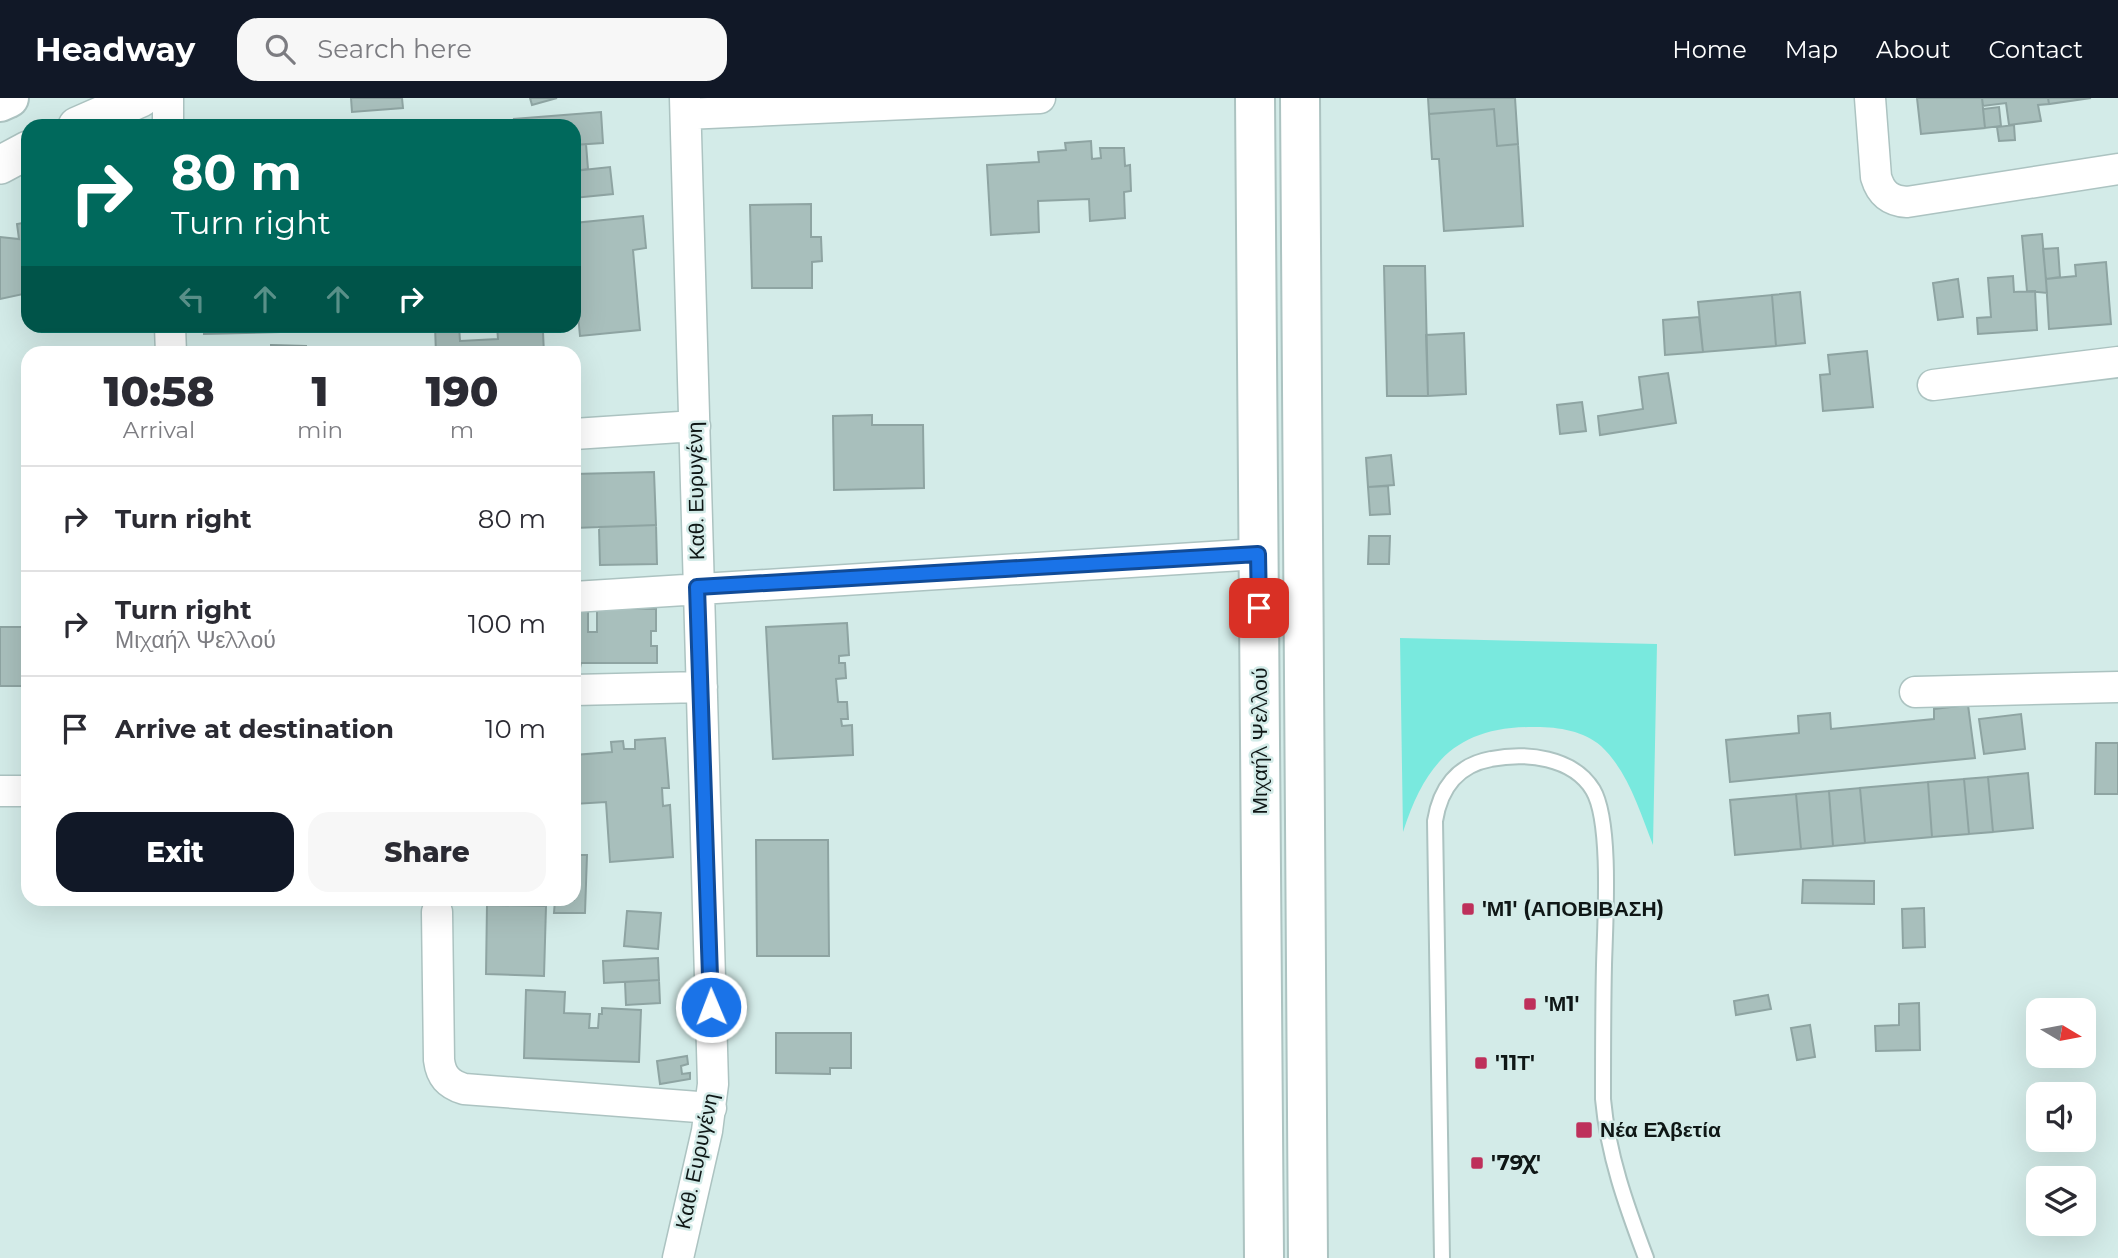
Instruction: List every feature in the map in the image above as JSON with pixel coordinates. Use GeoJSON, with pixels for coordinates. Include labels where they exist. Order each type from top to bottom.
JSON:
{"type":"FeatureCollection","features":[{"type":"Feature","properties":{"kind":"main road"},"geometry":{"type":"LineString","coordinates":[[0,102],[9,98]]}},
{"type":"Feature","properties":{"kind":"main road","name":"Μιχαήλ Ψελλού"},"geometry":{"type":"LineString","coordinates":[[1255,98],[1264,1258]]}},
{"type":"Feature","properties":{"kind":"main road","name":"Μιχαήλ Ψελλού"},"geometry":{"type":"LineString","coordinates":[[1300,98],[1308,1258]]}},
{"type":"Feature","properties":{"kind":"street"},"geometry":{"type":"LineString","coordinates":[[92,119],[141,98]]}},
{"type":"Feature","properties":{"kind":"street"},"geometry":{"type":"LineString","coordinates":[[168,98],[168,119]]}},
{"type":"Feature","properties":{"kind":"street"},"geometry":{"type":"LineString","coordinates":[[685,106],[1040,98]]}},
{"type":"Feature","properties":{"kind":"street"},"geometry":{"type":"LineString","coordinates":[[1870,98],[1876,177],[1879,188],[1896,202],[2118,169]]}},
{"type":"Feature","properties":{"kind":"street","name":"Καθ. Ευρυγένη"},"geometry":{"type":"LineString","coordinates":[[678,1258],[711,1108],[713,1060],[697,587],[685,106]]}},
{"type":"Feature","properties":{"kind":"street"},"geometry":{"type":"LineString","coordinates":[[0,165],[21,154]]}},
{"type":"Feature","properties":{"kind":"street"},"geometry":{"type":"LineString","coordinates":[[1933,385],[2118,362]]}},
{"type":"Feature","properties":{"kind":"street"},"geometry":{"type":"LineString","coordinates":[[581,434],[695,426]]}},
{"type":"Feature","properties":{"kind":"street"},"geometry":{"type":"LineString","coordinates":[[581,596],[697,587],[1258,554]]}},
{"type":"Feature","properties":{"kind":"street"},"geometry":{"type":"LineString","coordinates":[[581,690],[702,687]]}},
{"type":"Feature","properties":{"kind":"street"},"geometry":{"type":"LineString","coordinates":[[1915,692],[2118,687]]}},
{"type":"Feature","properties":{"kind":"street"},"geometry":{"type":"LineString","coordinates":[[0,791],[21,791]]}},
{"type":"Feature","properties":{"kind":"street"},"geometry":{"type":"LineString","coordinates":[[437,912],[439,1060],[440,1070],[454,1086],[464,1089],[711,1108]]}},
{"type":"Feature","properties":{"kind":"lane"},"geometry":{"type":"LineString","coordinates":[[1442,1258],[1435,821],[1440,797],[1454,777],[1471,765],[1492,759],[1516,757],[1557,761],[1567,766],[1589,785],[1599,805],[1603,827],[1605,887],[1604,1116],[1618,1182],[1646,1258]]}},
{"type":"Feature","properties":{"kind":"shaded area"},"geometry":{"type":"Polygon","coordinates":[[[1400,638],[1657,644],[1653,845],[1626,780],[1601,746],[1571,731],[1545,727],[1509,728],[1486,733],[1449,752],[1423,785],[1403,832],[1400,638]]]}},
{"type":"Feature","properties":{"kind":"building"},"geometry":{"type":"Polygon","coordinates":[[[351,98],[402,98],[403,108],[352,112],[351,98]]]}},
{"type":"Feature","properties":{"kind":"building"},"geometry":{"type":"Polygon","coordinates":[[[530,98],[557,98],[532,105],[530,98]]]}},
{"type":"Feature","properties":{"kind":"building"},"geometry":{"type":"Polygon","coordinates":[[[1428,98],[1515,98],[1518,144],[1497,146],[1494,109],[1429,114],[1428,98]]]}},
{"type":"Feature","properties":{"kind":"building"},"geometry":{"type":"Polygon","coordinates":[[[1917,98],[1982,98],[1985,128],[1921,134],[1917,98]]]}},
{"type":"Feature","properties":{"kind":"building"},"geometry":{"type":"Polygon","coordinates":[[[1982,98],[2048,98],[2049,104],[2038,105],[2041,121],[2009,125],[2006,103],[1983,106],[1982,98]]]}},
{"type":"Feature","properties":{"kind":"building"},"geometry":{"type":"Polygon","coordinates":[[[2048,98],[2091,98],[2049,104],[2048,98]]]}},
{"type":"Feature","properties":{"kind":"building"},"geometry":{"type":"Polygon","coordinates":[[[1999,107],[2001,126],[1985,128],[1983,109],[1999,107]]]}},
{"type":"Feature","properties":{"kind":"building"},"geometry":{"type":"Polygon","coordinates":[[[1494,109],[1497,146],[1518,144],[1523,226],[1444,231],[1439,159],[1432,159],[1429,114],[1494,109]]]}},
{"type":"Feature","properties":{"kind":"building"},"geometry":{"type":"Polygon","coordinates":[[[601,112],[603,143],[581,145],[581,119],[514,119],[601,112]]]}},
{"type":"Feature","properties":{"kind":"building"},"geometry":{"type":"Polygon","coordinates":[[[2014,125],[2015,140],[1999,141],[1997,127],[2014,125]]]}},
{"type":"Feature","properties":{"kind":"building"},"geometry":{"type":"Polygon","coordinates":[[[1091,141],[1092,159],[1101,158],[1100,148],[1124,148],[1125,166],[1130,165],[1131,191],[1124,192],[1125,218],[1090,221],[1089,199],[1038,201],[1039,232],[991,235],[987,165],[1039,162],[1038,152],[1066,150],[1065,143],[1091,141]]]}},
{"type":"Feature","properties":{"kind":"building"},"geometry":{"type":"Polygon","coordinates":[[[581,144],[586,144],[588,169],[581,170],[581,144]]]}},
{"type":"Feature","properties":{"kind":"building"},"geometry":{"type":"Polygon","coordinates":[[[610,167],[613,194],[581,197],[581,170],[610,167]]]}},
{"type":"Feature","properties":{"kind":"building"},"geometry":{"type":"Polygon","coordinates":[[[811,204],[811,237],[821,237],[822,261],[812,262],[812,288],[752,288],[750,205],[811,204]]]}},
{"type":"Feature","properties":{"kind":"building"},"geometry":{"type":"Polygon","coordinates":[[[643,216],[646,248],[633,250],[640,330],[580,336],[581,222],[643,216]]]}},
{"type":"Feature","properties":{"kind":"building"},"geometry":{"type":"Polygon","coordinates":[[[21,223],[21,294],[0,299],[0,237],[19,239],[17,224],[21,223]]]}},
{"type":"Feature","properties":{"kind":"building"},"geometry":{"type":"Polygon","coordinates":[[[2042,234],[2047,293],[2027,291],[2022,236],[2042,234]]]}},
{"type":"Feature","properties":{"kind":"building"},"geometry":{"type":"Polygon","coordinates":[[[2058,248],[2060,277],[2046,279],[2043,249],[2058,248]]]}},
{"type":"Feature","properties":{"kind":"building"},"geometry":{"type":"Polygon","coordinates":[[[2106,262],[2111,324],[2049,329],[2046,279],[2076,276],[2075,265],[2106,262]]]}},
{"type":"Feature","properties":{"kind":"building"},"geometry":{"type":"Polygon","coordinates":[[[1384,266],[1425,266],[1428,396],[1387,396],[1384,266]]]}},
{"type":"Feature","properties":{"kind":"building"},"geometry":{"type":"Polygon","coordinates":[[[2013,276],[2014,292],[2035,291],[2037,330],[1978,334],[1977,318],[1991,317],[1988,278],[2013,276]]]}},
{"type":"Feature","properties":{"kind":"building"},"geometry":{"type":"Polygon","coordinates":[[[1958,279],[1963,317],[1938,320],[1933,283],[1958,279]]]}},
{"type":"Feature","properties":{"kind":"building"},"geometry":{"type":"Polygon","coordinates":[[[1800,292],[1805,343],[1776,346],[1772,295],[1800,292]]]}},
{"type":"Feature","properties":{"kind":"building"},"geometry":{"type":"Polygon","coordinates":[[[1772,295],[1776,346],[1703,352],[1698,302],[1772,295]]]}},
{"type":"Feature","properties":{"kind":"building"},"geometry":{"type":"Polygon","coordinates":[[[1699,317],[1703,352],[1665,355],[1663,320],[1699,317]]]}},
{"type":"Feature","properties":{"kind":"building"},"geometry":{"type":"Polygon","coordinates":[[[435,333],[459,333],[460,341],[498,339],[498,333],[543,333],[544,346],[436,346],[435,333]]]}},
{"type":"Feature","properties":{"kind":"building"},"geometry":{"type":"Polygon","coordinates":[[[1464,333],[1466,394],[1428,396],[1426,335],[1464,333]]]}},
{"type":"Feature","properties":{"kind":"building"},"geometry":{"type":"Polygon","coordinates":[[[1867,351],[1873,407],[1823,411],[1820,375],[1830,374],[1828,355],[1867,351]]]}},
{"type":"Feature","properties":{"kind":"building"},"geometry":{"type":"Polygon","coordinates":[[[1668,373],[1676,423],[1600,435],[1598,416],[1643,409],[1639,377],[1668,373]]]}},
{"type":"Feature","properties":{"kind":"building"},"geometry":{"type":"Polygon","coordinates":[[[1582,402],[1586,431],[1560,434],[1557,405],[1582,402]]]}},
{"type":"Feature","properties":{"kind":"building"},"geometry":{"type":"Polygon","coordinates":[[[872,415],[872,425],[923,425],[924,488],[834,490],[833,416],[872,415]]]}},
{"type":"Feature","properties":{"kind":"building"},"geometry":{"type":"Polygon","coordinates":[[[1391,455],[1394,485],[1368,487],[1366,458],[1391,455]]]}},
{"type":"Feature","properties":{"kind":"building"},"geometry":{"type":"Polygon","coordinates":[[[654,472],[656,525],[581,528],[581,474],[654,472]]]}},
{"type":"Feature","properties":{"kind":"building"},"geometry":{"type":"Polygon","coordinates":[[[1388,486],[1390,514],[1370,515],[1368,487],[1388,486]]]}},
{"type":"Feature","properties":{"kind":"building"},"geometry":{"type":"Polygon","coordinates":[[[656,525],[657,564],[600,565],[599,527],[656,525]]]}},
{"type":"Feature","properties":{"kind":"building"},"geometry":{"type":"Polygon","coordinates":[[[1369,536],[1390,536],[1389,564],[1368,564],[1369,536]]]}},
{"type":"Feature","properties":{"kind":"building"},"geometry":{"type":"Polygon","coordinates":[[[597,608],[656,609],[656,631],[651,631],[651,646],[657,646],[657,663],[581,663],[581,609],[588,609],[588,632],[597,632],[597,608]]]}},
{"type":"Feature","properties":{"kind":"building"},"geometry":{"type":"Polygon","coordinates":[[[847,623],[849,655],[839,656],[839,663],[845,663],[846,678],[836,679],[838,702],[847,702],[848,719],[841,719],[842,726],[852,725],[853,755],[773,759],[766,627],[847,623]]]}},
{"type":"Feature","properties":{"kind":"building"},"geometry":{"type":"Polygon","coordinates":[[[0,627],[21,627],[21,686],[0,686],[0,627]]]}},
{"type":"Feature","properties":{"kind":"building"},"geometry":{"type":"Polygon","coordinates":[[[1968,705],[1975,758],[1730,782],[1726,740],[1799,733],[1798,716],[1830,713],[1831,729],[1934,719],[1934,709],[1968,705]]]}},
{"type":"Feature","properties":{"kind":"building"},"geometry":{"type":"Polygon","coordinates":[[[2021,714],[2025,749],[1984,754],[1979,719],[2021,714]]]}},
{"type":"Feature","properties":{"kind":"building"},"geometry":{"type":"Polygon","coordinates":[[[665,738],[669,788],[662,788],[663,806],[670,805],[673,857],[610,862],[606,802],[581,804],[581,754],[612,752],[611,742],[623,741],[624,749],[635,749],[635,740],[665,738]]]}},
{"type":"Feature","properties":{"kind":"building"},"geometry":{"type":"Polygon","coordinates":[[[2096,743],[2118,743],[2118,794],[2095,794],[2096,743]]]}},
{"type":"Feature","properties":{"kind":"building"},"geometry":{"type":"Polygon","coordinates":[[[2028,773],[2033,828],[1993,832],[1988,777],[2028,773]]]}},
{"type":"Feature","properties":{"kind":"building"},"geometry":{"type":"Polygon","coordinates":[[[1988,777],[1993,832],[1969,834],[1964,779],[1988,777]]]}},
{"type":"Feature","properties":{"kind":"building"},"geometry":{"type":"Polygon","coordinates":[[[1964,779],[1969,834],[1932,837],[1928,782],[1964,779]]]}},
{"type":"Feature","properties":{"kind":"building"},"geometry":{"type":"Polygon","coordinates":[[[1928,782],[1932,837],[1865,843],[1860,788],[1928,782]]]}},
{"type":"Feature","properties":{"kind":"building"},"geometry":{"type":"Polygon","coordinates":[[[1860,788],[1865,843],[1833,846],[1829,791],[1860,788]]]}},
{"type":"Feature","properties":{"kind":"building"},"geometry":{"type":"Polygon","coordinates":[[[1829,791],[1833,846],[1801,849],[1796,794],[1829,791]]]}},
{"type":"Feature","properties":{"kind":"building"},"geometry":{"type":"Polygon","coordinates":[[[1796,794],[1801,849],[1735,855],[1730,800],[1796,794]]]}},
{"type":"Feature","properties":{"kind":"building"},"geometry":{"type":"Polygon","coordinates":[[[756,840],[828,840],[829,956],[757,956],[756,840]]]}},
{"type":"Feature","properties":{"kind":"building"},"geometry":{"type":"Polygon","coordinates":[[[581,855],[587,855],[585,913],[554,913],[555,906],[581,906],[581,855]]]}},
{"type":"Feature","properties":{"kind":"building"},"geometry":{"type":"Polygon","coordinates":[[[1803,880],[1874,881],[1874,904],[1802,903],[1803,880]]]}},
{"type":"Feature","properties":{"kind":"building"},"geometry":{"type":"Polygon","coordinates":[[[487,906],[546,906],[544,976],[486,974],[487,906]]]}},
{"type":"Feature","properties":{"kind":"building"},"geometry":{"type":"Polygon","coordinates":[[[1924,908],[1925,947],[1903,948],[1902,909],[1924,908]]]}},
{"type":"Feature","properties":{"kind":"building"},"geometry":{"type":"Polygon","coordinates":[[[627,911],[661,913],[658,949],[624,946],[627,911]]]}},
{"type":"Feature","properties":{"kind":"building"},"geometry":{"type":"Polygon","coordinates":[[[658,958],[659,980],[604,983],[603,961],[658,958]]]}},
{"type":"Feature","properties":{"kind":"building"},"geometry":{"type":"Polygon","coordinates":[[[659,980],[660,1003],[626,1005],[625,982],[659,980]]]}},
{"type":"Feature","properties":{"kind":"building"},"geometry":{"type":"Polygon","coordinates":[[[526,990],[565,992],[564,1013],[590,1014],[589,1028],[598,1028],[602,1008],[641,1010],[639,1062],[524,1058],[526,990]]]}},
{"type":"Feature","properties":{"kind":"building"},"geometry":{"type":"Polygon","coordinates":[[[1768,995],[1771,1009],[1736,1015],[1734,1001],[1768,995]]]}},
{"type":"Feature","properties":{"kind":"building"},"geometry":{"type":"Polygon","coordinates":[[[1919,1003],[1920,1050],[1876,1051],[1875,1026],[1899,1025],[1899,1004],[1919,1003]]]}},
{"type":"Feature","properties":{"kind":"building"},"geometry":{"type":"Polygon","coordinates":[[[1810,1025],[1815,1057],[1797,1060],[1791,1028],[1810,1025]]]}},
{"type":"Feature","properties":{"kind":"building"},"geometry":{"type":"Polygon","coordinates":[[[776,1033],[851,1033],[851,1068],[830,1068],[830,1074],[776,1073],[776,1033]]]}},
{"type":"Feature","properties":{"kind":"building"},"geometry":{"type":"Polygon","coordinates":[[[687,1056],[688,1064],[681,1066],[682,1074],[690,1073],[690,1079],[660,1084],[657,1061],[687,1056]]]}},
{"type":"Feature","properties":{"kind":"place","name":"'Μ1' (ΑΠΟΒΙΒΑΣΗ)"},"geometry":{"type":"Point","coordinates":[1468,909]}},
{"type":"Feature","properties":{"kind":"place","name":"'Μ1'"},"geometry":{"type":"Point","coordinates":[1530,1004]}},
{"type":"Feature","properties":{"kind":"place","name":"'11Τ'"},"geometry":{"type":"Point","coordinates":[1481,1063]}},
{"type":"Feature","properties":{"kind":"place","name":"Νέα Ελβετία"},"geometry":{"type":"Point","coordinates":[1584,1130]}},
{"type":"Feature","properties":{"kind":"place","name":"'79Χ'"},"geometry":{"type":"Point","coordinates":[1477,1163]}},
{"type":"Feature","properties":{"kind":"route"},"geometry":{"type":"LineString","coordinates":[[711,1007],[697,587],[1258,554],[1259,608]]}}]}
